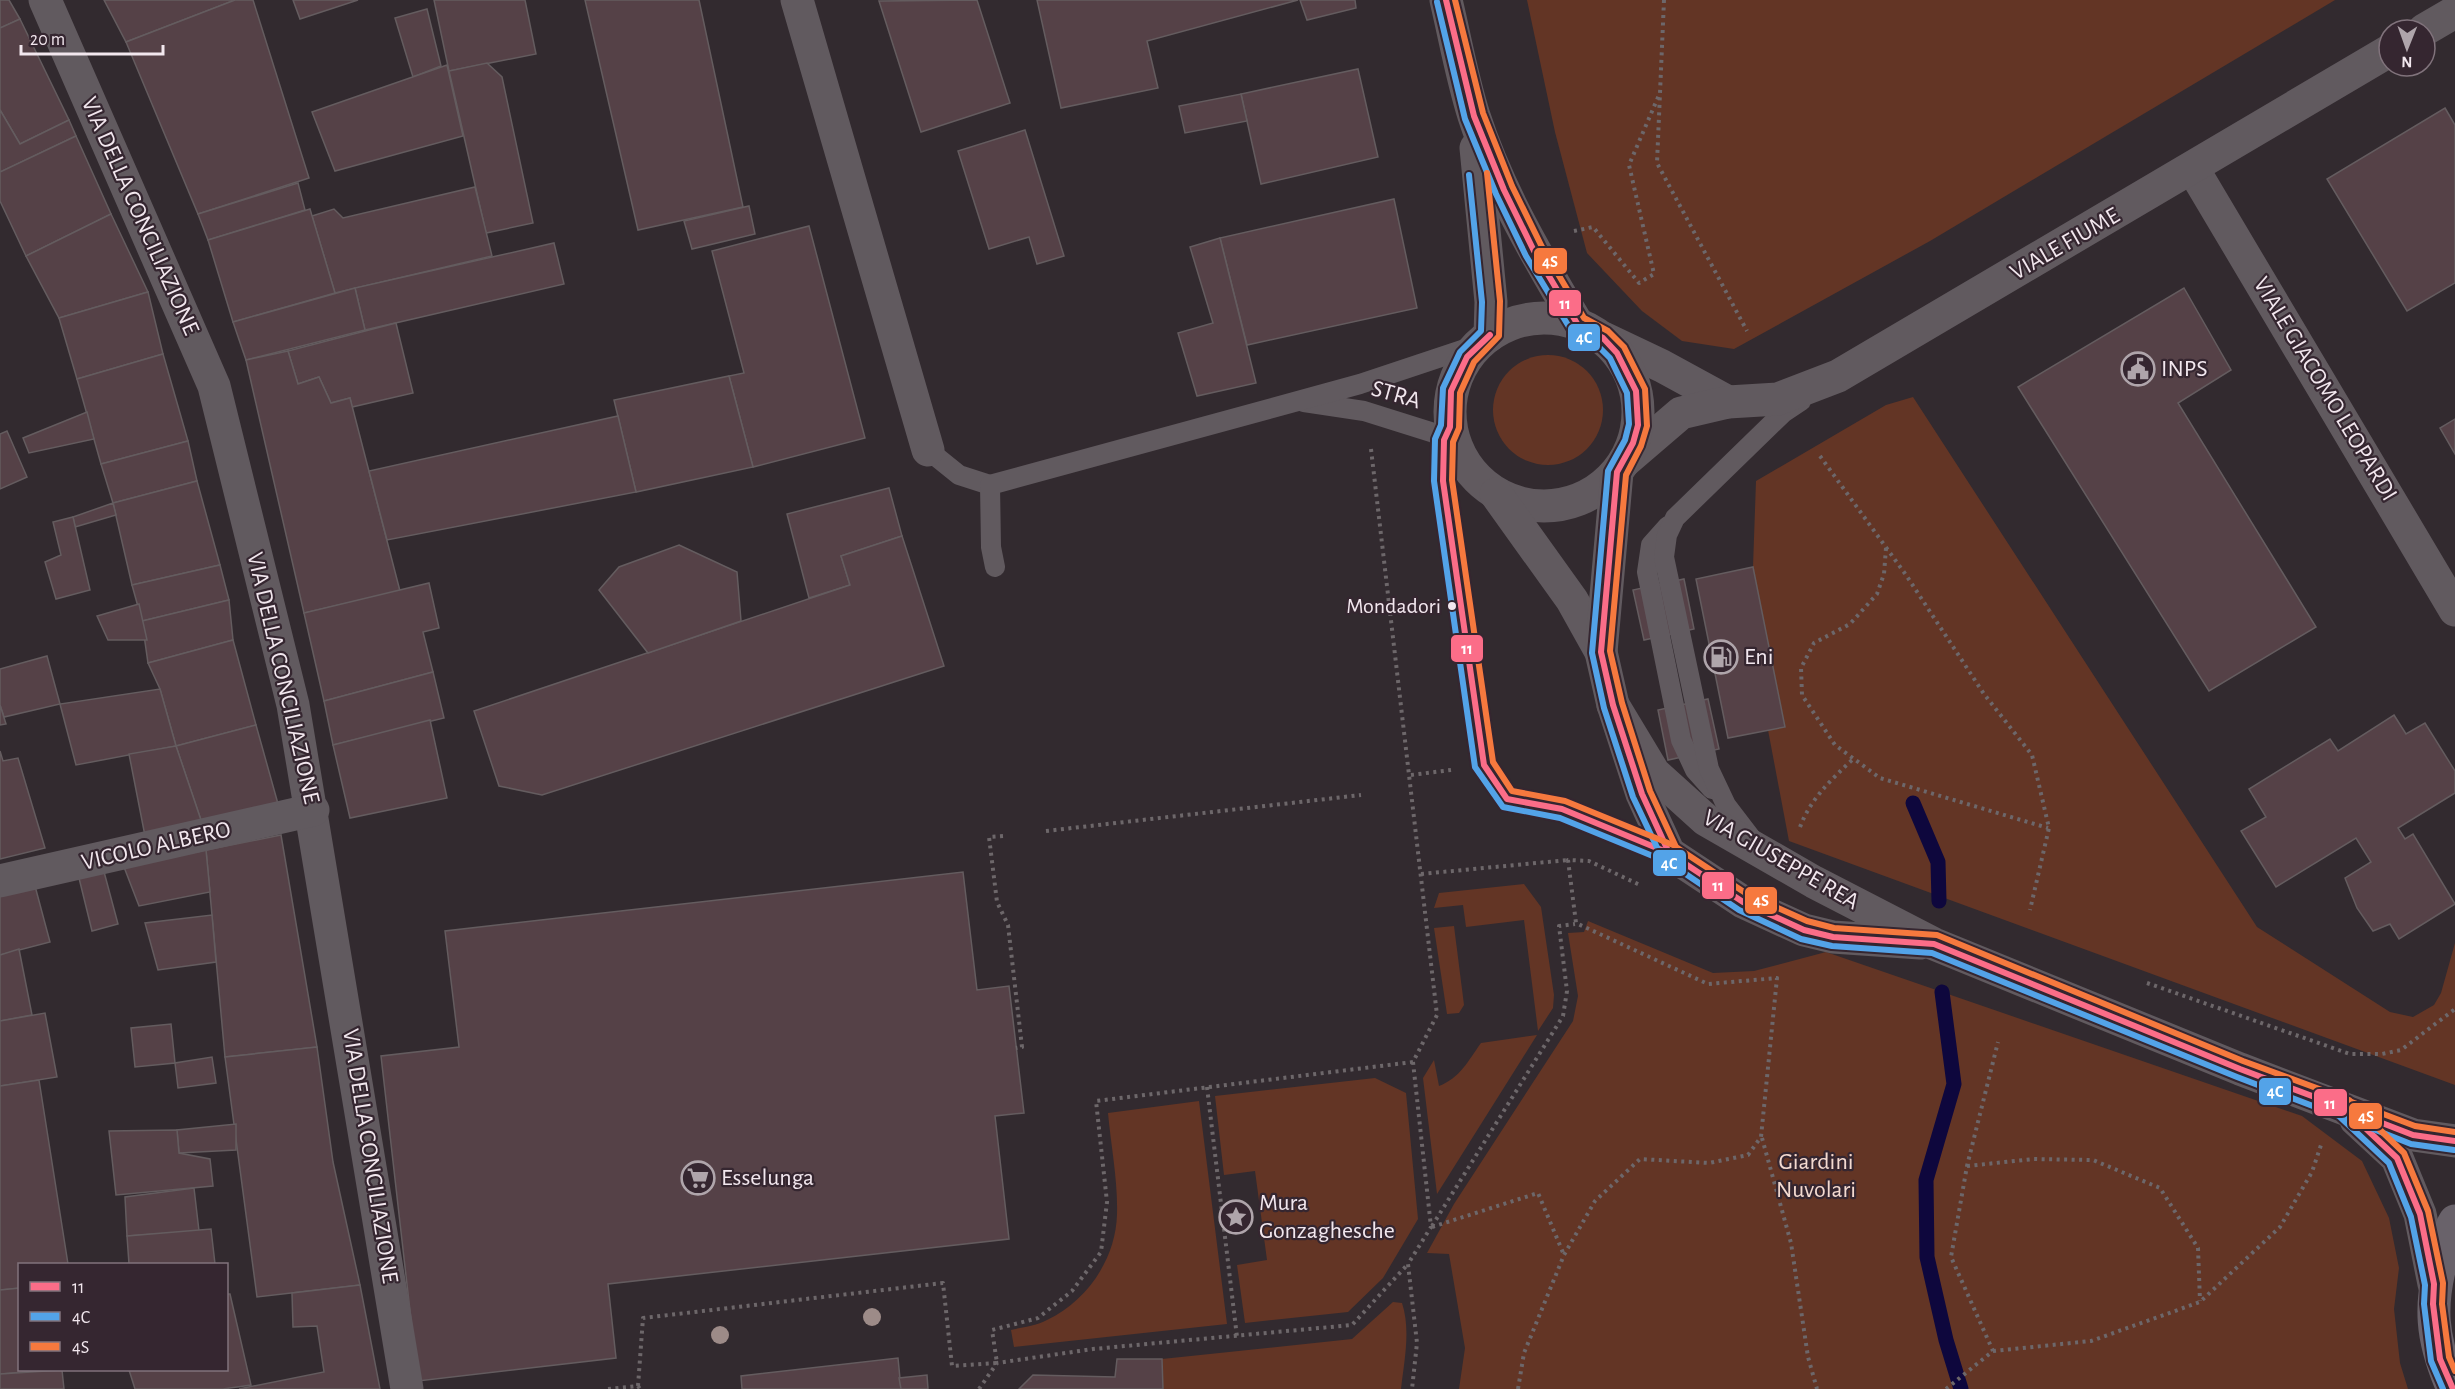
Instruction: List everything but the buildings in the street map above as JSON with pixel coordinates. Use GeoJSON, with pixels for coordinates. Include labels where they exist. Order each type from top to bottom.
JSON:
{"type":"FeatureCollection","features":[{"type":"Feature","properties":{"kind":"main road"},"geometry":{"type":"LineString","coordinates":[[2453,1389],[2440,1359],[2433,1304],[2434,1284],[2455,1221]]}},
{"type":"Feature","properties":{"kind":"street","name":"VIA DELLA CONCILIAZIONE"},"geometry":{"type":"LineString","coordinates":[[45,0],[214,386],[293,705],[313,810],[407,1389]]}},
{"type":"Feature","properties":{"kind":"street"},"geometry":{"type":"LineString","coordinates":[[797,0],[928,450]]}},
{"type":"Feature","properties":{"kind":"street"},"geometry":{"type":"LineString","coordinates":[[1446,0],[1474,116],[1491,302],[1484,340]]}},
{"type":"Feature","properties":{"kind":"street"},"geometry":{"type":"LineString","coordinates":[[2437,22],[2455,12]]}},
{"type":"Feature","properties":{"kind":"street","name":"VIALE FIUME"},"geometry":{"type":"LineString","coordinates":[[1621,466],[1681,413],[1728,402],[1778,399],[1838,376],[2193,169],[2377,58]]}},
{"type":"Feature","properties":{"kind":"street"},"geometry":{"type":"LineString","coordinates":[[1474,116],[1509,200],[1534,251],[1590,332],[1617,353],[1636,391],[1638,425],[1621,466],[1601,652]]}},
{"type":"Feature","properties":{"kind":"street","name":"VIALE GIACOMO LEOPARDI"},"geometry":{"type":"LineString","coordinates":[[2193,169],[2455,610]]}},
{"type":"Feature","properties":{"kind":"street"},"geometry":{"type":"LineString","coordinates":[[1669,853],[1642,794],[1613,705],[1601,652],[1572,600],[1496,494],[1467,468],[1447,434],[1451,390],[1457,373],[1484,340],[1513,323],[1536,318],[1590,332],[1670,370],[1728,402]]}},
{"type":"Feature","properties":{"kind":"street"},"geometry":{"type":"LineString","coordinates":[[1496,494],[1533,506],[1566,504],[1601,487],[1621,466]]}},
{"type":"Feature","properties":{"kind":"street","name":"VIA GIUSEPPE REA"},"geometry":{"type":"LineString","coordinates":[[1613,705],[1654,773],[1706,820],[1765,855],[1934,944],[2229,1065],[2413,1135],[2455,1142]]}},
{"type":"Feature","properties":{"kind":"street","name":"VICOLO ALBERO"},"geometry":{"type":"LineString","coordinates":[[0,881],[313,810]]}},
{"type":"Feature","properties":{"kind":"street","name":"VIA GIUSEPPE REA"},"geometry":{"type":"LineString","coordinates":[[1669,853],[1743,902],[1804,930],[1833,938],[1934,944]]}},
{"type":"Feature","properties":{"kind":"street","name":"VIA GIUSEPPE REA"},"geometry":{"type":"LineString","coordinates":[[2344,1108],[2397,1158],[2420,1214],[2434,1284]]}},
{"type":"Feature","properties":{"kind":"lane"},"geometry":{"type":"LineString","coordinates":[[928,450],[959,475],[990,485],[1360,384],[1484,340]]}},
{"type":"Feature","properties":{"kind":"lane"},"geometry":{"type":"LineString","coordinates":[[1765,855],[1726,805],[1709,769],[1664,557],[1667,535],[1675,518],[1784,413],[1838,376]]}},
{"type":"Feature","properties":{"kind":"lane","name":"STRA"},"geometry":{"type":"LineString","coordinates":[[1295,401],[1364,411],[1434,433],[1447,434]]}},
{"type":"Feature","properties":{"kind":"lane"},"geometry":{"type":"LineString","coordinates":[[1447,434],[1443,482],[1484,765],[1506,800],[1562,809],[1669,853]]}},
{"type":"Feature","properties":{"kind":"lane"},"geometry":{"type":"LineString","coordinates":[[990,485],[991,547],[995,567]]}},
{"type":"Feature","properties":{"kind":"path"},"geometry":{"type":"LineString","coordinates":[[1664,0],[1657,163],[1747,331]]}},
{"type":"Feature","properties":{"kind":"path"},"geometry":{"type":"LineString","coordinates":[[1574,231],[1593,227],[1639,283],[1654,274],[1629,165],[1660,92]]}},
{"type":"Feature","properties":{"kind":"path"},"geometry":{"type":"LineString","coordinates":[[1364,411],[1372,454],[1411,775],[1437,1015],[1413,1062],[1431,1227]]}},
{"type":"Feature","properties":{"kind":"path"},"geometry":{"type":"LineString","coordinates":[[1820,456],[1886,547],[1984,694],[2032,755],[2049,828],[2030,910]]}},
{"type":"Feature","properties":{"kind":"path"},"geometry":{"type":"LineString","coordinates":[[1886,547],[1884,574],[1877,594],[1850,624],[1814,643],[1802,668],[1802,695],[1835,745],[1880,778],[2049,828]]}},
{"type":"Feature","properties":{"kind":"path"},"geometry":{"type":"LineString","coordinates":[[1800,829],[1807,808],[1827,784],[1853,759]]}},
{"type":"Feature","properties":{"kind":"path"},"geometry":{"type":"LineString","coordinates":[[1411,775],[1452,770]]}},
{"type":"Feature","properties":{"kind":"path"},"geometry":{"type":"LineString","coordinates":[[1046,831],[1361,795]]}},
{"type":"Feature","properties":{"kind":"path"},"geometry":{"type":"LineString","coordinates":[[1002,836],[989,837],[998,902],[1008,926],[1022,1047],[1016,1048]]}},
{"type":"Feature","properties":{"kind":"path"},"geometry":{"type":"LineString","coordinates":[[1421,874],[1568,860],[1589,861],[1650,889]]}},
{"type":"Feature","properties":{"kind":"path"},"geometry":{"type":"LineString","coordinates":[[1568,860],[1576,924]]}},
{"type":"Feature","properties":{"kind":"path"},"geometry":{"type":"LineString","coordinates":[[608,1389],[639,1388],[643,1318],[943,1283],[952,1366],[997,1363],[1093,1349],[1352,1325],[1408,1264],[1563,1016],[1567,991],[1559,926],[1576,924],[1708,984],[1777,978],[1761,1137],[1791,1243],[1808,1357],[1817,1389]]}},
{"type":"Feature","properties":{"kind":"path"},"geometry":{"type":"LineString","coordinates":[[2401,1050],[2455,1009]]}},
{"type":"Feature","properties":{"kind":"path"},"geometry":{"type":"LineString","coordinates":[[1993,1351],[1952,1257],[1966,1166],[1998,1042]]}},
{"type":"Feature","properties":{"kind":"path"},"geometry":{"type":"LineString","coordinates":[[979,1389],[997,1363],[992,1330],[1038,1318],[1072,1291],[1101,1252],[1107,1202],[1096,1101],[1413,1062]]}},
{"type":"Feature","properties":{"kind":"path"},"geometry":{"type":"LineString","coordinates":[[1207,1087],[1237,1337]]}},
{"type":"Feature","properties":{"kind":"path"},"geometry":{"type":"LineString","coordinates":[[1518,1389],[1524,1353],[1564,1255],[1595,1201],[1640,1159],[1709,1164],[1748,1155],[1761,1137]]}},
{"type":"Feature","properties":{"kind":"path"},"geometry":{"type":"LineString","coordinates":[[1948,1388],[1993,1351],[2091,1341],[2200,1302],[2280,1227],[2312,1172],[2321,1143]]}},
{"type":"Feature","properties":{"kind":"path"},"geometry":{"type":"LineString","coordinates":[[1966,1166],[2034,1159],[2093,1160],[2160,1188],[2198,1248],[2200,1302]]}},
{"type":"Feature","properties":{"kind":"path"},"geometry":{"type":"LineString","coordinates":[[1431,1227],[1538,1193],[1564,1255]]}},
{"type":"Feature","properties":{"kind":"path"},"geometry":{"type":"LineString","coordinates":[[1408,1264],[1418,1343],[1412,1389]]}},
{"type":"Feature","properties":{"kind":"green space"},"geometry":{"type":"Polygon","coordinates":[[[1527,0],[2335,0],[1930,241],[1734,349],[1682,341],[1642,311],[1587,253],[1555,132],[1527,0]]]}},
{"type":"Feature","properties":{"kind":"green space"},"geometry":{"type":"Polygon","coordinates":[[[1548,355],[1569,359],[1587,371],[1599,389],[1603,410],[1599,431],[1587,449],[1569,461],[1548,465],[1527,461],[1509,449],[1497,431],[1493,410],[1497,389],[1509,371],[1527,359],[1548,355]]]}},
{"type":"Feature","properties":{"kind":"green space"},"geometry":{"type":"Polygon","coordinates":[[[1913,397],[2257,927],[2390,1012],[2413,1017],[2434,1005],[2441,993],[2455,943],[2455,1085],[1789,841],[1768,730],[1785,727],[1753,567],[1756,481],[1886,405],[1913,397]]]}},
{"type":"Feature","properties":{"kind":"green space"},"geometry":{"type":"Polygon","coordinates":[[[1524,884],[1541,907],[1554,995],[1553,1008],[1538,1031],[1524,920],[1466,927],[1463,905],[1434,908],[1439,893],[1524,884]]]}},
{"type":"Feature","properties":{"kind":"green space","name":"Giardini Nuvolari"},"geometry":{"type":"Polygon","coordinates":[[[1588,921],[1713,973],[1754,971],[1826,952],[2302,1116],[2362,1161],[2389,1218],[2399,1268],[2394,1309],[2400,1363],[2408,1389],[1459,1389],[1465,1348],[1449,1254],[1427,1253],[1454,1204],[1573,1021],[1578,996],[1568,933],[1584,932],[1588,921]]]}},
{"type":"Feature","properties":{"kind":"green space"},"geometry":{"type":"Polygon","coordinates":[[[1454,926],[1464,1005],[1459,1013],[1447,1014],[1434,928],[1454,926]]]}},
{"type":"Feature","properties":{"kind":"green space"},"geometry":{"type":"Polygon","coordinates":[[[1537,1035],[1437,1194],[1423,1078],[1434,1060],[1439,1086],[1458,1074],[1481,1043],[1537,1035]]]}},
{"type":"Feature","properties":{"kind":"green space"},"geometry":{"type":"Polygon","coordinates":[[[1375,1078],[1406,1093],[1418,1219],[1383,1278],[1348,1312],[1245,1323],[1237,1265],[1267,1260],[1255,1171],[1224,1175],[1215,1096],[1375,1078]]]}},
{"type":"Feature","properties":{"kind":"green space"},"geometry":{"type":"Polygon","coordinates":[[[1199,1101],[1227,1324],[1014,1347],[1011,1330],[1043,1322],[1075,1302],[1097,1277],[1105,1262],[1115,1231],[1117,1214],[1108,1113],[1199,1101]]]}},
{"type":"Feature","properties":{"kind":"green space"},"geometry":{"type":"Polygon","coordinates":[[[1393,1302],[1402,1303],[1405,1313],[1406,1346],[1401,1389],[1163,1389],[1162,1359],[1352,1339],[1393,1302]]]}},
{"type":"Feature","properties":{"kind":"waterway"},"geometry":{"type":"LineString","coordinates":[[1913,803],[1938,862],[1939,901]]}},
{"type":"Feature","properties":{"kind":"waterway"},"geometry":{"type":"LineString","coordinates":[[1942,992],[1954,1084],[1926,1180],[1927,1257],[1946,1340],[1961,1389]]}},
{"type":"Feature","properties":{"kind":"transit line","name":"11"},"geometry":{"type":"LineString","coordinates":[[1446,0],[1474,116],[1504,190],[1534,251],[1578,325],[1603,338],[1617,353],[1636,391],[1638,425],[1633,443],[1617,472],[1601,652],[1613,705],[1642,794],[1669,853],[1743,902],[1804,930],[1833,937],[1934,944],[2240,1069],[2344,1108],[2397,1158],[2420,1214],[2434,1284],[2433,1304],[2440,1359],[2453,1389]]}},
{"type":"Feature","properties":{"kind":"transit line","name":"4S"},"geometry":{"type":"LineString","coordinates":[[1455,0],[1483,113],[1512,186],[1542,247],[1584,318],[1608,331],[1624,347],[1645,389],[1647,426],[1641,446],[1626,475],[1610,651],[1622,703],[1650,791],[1676,847],[1747,894],[1807,921],[1834,928],[1937,935],[2243,1061],[2349,1100],[2404,1153],[2428,1211],[2443,1283],[2442,1304],[2449,1357],[2455,1371]]}},
{"type":"Feature","properties":{"kind":"transit line","name":"4C"},"geometry":{"type":"LineString","coordinates":[[1437,2],[1465,119],[1496,194],[1526,256],[1571,330],[1597,345],[1610,358],[1627,393],[1629,424],[1625,440],[1608,471],[1592,653],[1604,708],[1633,797],[1662,858],[1739,910],[1801,939],[1832,946],[1932,953],[2339,1116],[2389,1163],[2411,1217],[2425,1285],[2424,1304],[2431,1361],[2443,1389]]}},
{"type":"Feature","properties":{"kind":"transit line","name":"4S"},"geometry":{"type":"LineString","coordinates":[[1487,173],[1500,301],[1499,336],[1474,362],[1460,393],[1459,428],[1453,442],[1452,480],[1493,762],[1512,791],[1565,801],[1673,845]]}},
{"type":"Feature","properties":{"kind":"transit line","name":"4C"},"geometry":{"type":"LineString","coordinates":[[1469,175],[1482,302],[1481,331],[1460,352],[1443,388],[1441,425],[1435,439],[1434,481],[1475,767],[1503,807],[1560,818],[1665,861]]}},
{"type":"Feature","properties":{"kind":"transit line","name":"11"},"geometry":{"type":"LineString","coordinates":[[1490,335],[1467,357],[1451,391],[1450,427],[1444,440],[1443,481],[1484,765],[1507,799],[1562,809],[1669,853]]}},
{"type":"Feature","properties":{"kind":"transit line","name":"4S"},"geometry":{"type":"LineString","coordinates":[[2349,1101],[2415,1126],[2455,1132]]}},
{"type":"Feature","properties":{"kind":"transit line","name":"11"},"geometry":{"type":"LineString","coordinates":[[2346,1109],[2413,1135],[2455,1141]]}},
{"type":"Feature","properties":{"kind":"transit line","name":"4C"},"geometry":{"type":"LineString","coordinates":[[2343,1117],[2411,1144],[2454,1150]]}},
{"type":"Feature","properties":{"kind":"place","name":"INPS"},"geometry":{"type":"Point","coordinates":[2138,369]}},
{"type":"Feature","properties":{"kind":"place","name":"Mondadori"},"geometry":{"type":"Point","coordinates":[1452,606]}},
{"type":"Feature","properties":{"kind":"place","name":"Eni"},"geometry":{"type":"Point","coordinates":[1721,657]}},
{"type":"Feature","properties":{"kind":"place","name":"Esselunga"},"geometry":{"type":"Point","coordinates":[698,1178]}},
{"type":"Feature","properties":{"kind":"place","name":"Mura Gonzaghesche"},"geometry":{"type":"Point","coordinates":[1236,1217]}}]}
